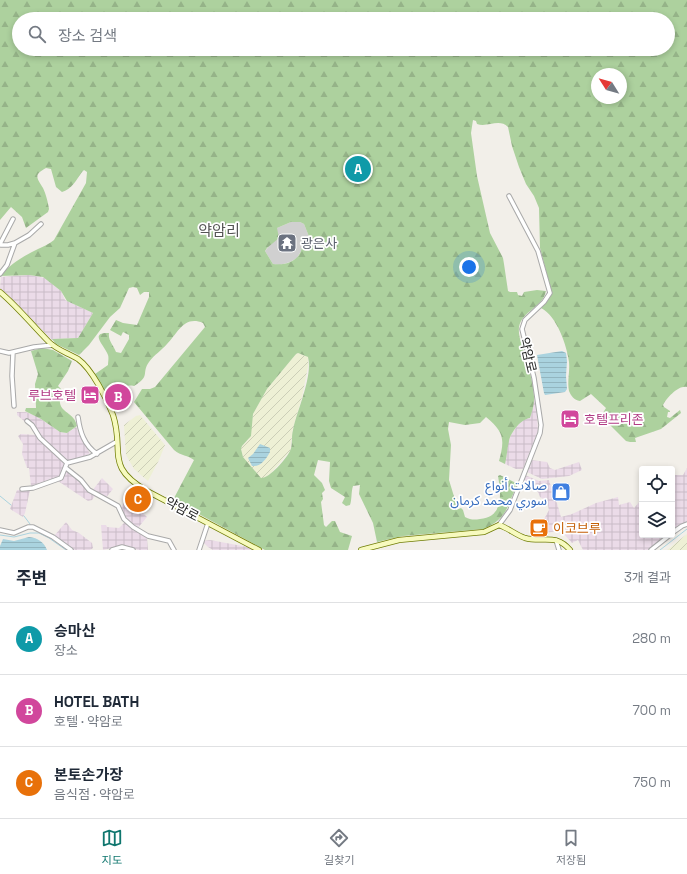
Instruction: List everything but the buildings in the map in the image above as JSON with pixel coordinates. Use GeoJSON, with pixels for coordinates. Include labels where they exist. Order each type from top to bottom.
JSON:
{"type":"FeatureCollection","features":[{"type":"Feature","properties":{"kind":"street","name":"약암로"},"geometry":{"type":"LineString","coordinates":[[499,525],[510,510],[540,433],[541,425],[534,378],[522,329],[525,320],[544,302],[550,293],[538,250],[508,196]]}},
{"type":"Feature","properties":{"kind":"street"},"geometry":{"type":"LineString","coordinates":[[13,220],[0,244],[3,246],[15,243],[29,235],[41,224]]}},
{"type":"Feature","properties":{"kind":"street"},"geometry":{"type":"LineString","coordinates":[[0,274],[7,265],[15,243]]}},
{"type":"Feature","properties":{"kind":"street","name":"약암로"},"geometry":{"type":"LineString","coordinates":[[0,292],[53,345],[80,361],[93,375],[113,415],[117,456],[120,466],[131,481],[147,491],[259,550]]}},
{"type":"Feature","properties":{"kind":"street"},"geometry":{"type":"LineString","coordinates":[[0,351],[13,352],[34,347],[53,345]]}},
{"type":"Feature","properties":{"kind":"street"},"geometry":{"type":"LineString","coordinates":[[13,352],[12,376],[14,406]]}},
{"type":"Feature","properties":{"kind":"street"},"geometry":{"type":"LineString","coordinates":[[78,417],[81,432],[86,443],[96,454]]}},
{"type":"Feature","properties":{"kind":"street"},"geometry":{"type":"LineString","coordinates":[[27,421],[32,425],[40,438],[89,490],[118,506],[124,519],[133,527],[148,536],[169,541],[174,550]]}},
{"type":"Feature","properties":{"kind":"street"},"geometry":{"type":"LineString","coordinates":[[22,489],[33,488],[61,478],[67,466],[90,457],[116,442]]}},
{"type":"Feature","properties":{"kind":"street","name":"약암로"},"geometry":{"type":"LineString","coordinates":[[199,550],[199,545],[208,522]]}},
{"type":"Feature","properties":{"kind":"street"},"geometry":{"type":"LineString","coordinates":[[675,531],[687,524]]}},
{"type":"Feature","properties":{"kind":"street"},"geometry":{"type":"LineString","coordinates":[[361,550],[399,540],[484,532],[499,525],[525,538],[556,540],[570,550]]}},
{"type":"Feature","properties":{"kind":"street"},"geometry":{"type":"LineString","coordinates":[[0,530],[14,533],[28,527],[33,527],[53,537],[71,550]]}},
{"type":"Feature","properties":{"kind":"street"},"geometry":{"type":"LineString","coordinates":[[651,550],[666,538]]}},
{"type":"Feature","properties":{"kind":"street"},"geometry":{"type":"LineString","coordinates":[[556,540],[558,550]]}},
{"type":"Feature","properties":{"kind":"street"},"geometry":{"type":"LineString","coordinates":[[195,550],[199,545]]}},
{"type":"Feature","properties":{"kind":"street"},"geometry":{"type":"LineString","coordinates":[[112,550],[122,547],[133,550]]}},
{"type":"Feature","properties":{"kind":"shaded area","name":"광은사"},"geometry":{"type":"Polygon","coordinates":[[[291,222],[300,222],[304,224],[310,239],[302,245],[301,251],[297,258],[280,265],[273,264],[265,251],[271,244],[277,228],[291,222]]]}},
{"type":"Feature","properties":{"kind":"shaded area"},"geometry":{"type":"Polygon","coordinates":[[[29,275],[45,278],[61,291],[65,300],[93,313],[78,338],[52,340],[0,288],[1,277],[29,275]]]}},
{"type":"Feature","properties":{"kind":"shaded area"},"geometry":{"type":"Polygon","coordinates":[[[535,399],[538,431],[523,469],[516,469],[505,464],[508,442],[520,422],[531,414],[535,399]]]}},
{"type":"Feature","properties":{"kind":"shaded area"},"geometry":{"type":"Polygon","coordinates":[[[17,412],[26,412],[38,417],[60,432],[67,433],[76,427],[90,454],[67,461],[60,476],[31,486],[29,468],[27,468],[22,454],[23,444],[18,436],[21,434],[36,435],[30,426],[17,415],[17,412]]]}},
{"type":"Feature","properties":{"kind":"shaded area"},"geometry":{"type":"Polygon","coordinates":[[[531,460],[547,462],[550,468],[555,470],[579,462],[582,470],[569,476],[542,479],[527,472],[531,460]]]}},
{"type":"Feature","properties":{"kind":"shaded area"},"geometry":{"type":"Polygon","coordinates":[[[687,468],[687,522],[675,528],[675,475],[683,475],[687,468]]]}},
{"type":"Feature","properties":{"kind":"shaded area"},"geometry":{"type":"Polygon","coordinates":[[[67,470],[95,496],[92,500],[88,501],[58,481],[63,479],[67,470]]]}},
{"type":"Feature","properties":{"kind":"shaded area"},"geometry":{"type":"Polygon","coordinates":[[[525,475],[539,481],[549,480],[561,517],[572,514],[596,503],[618,497],[619,505],[630,502],[634,508],[639,502],[639,538],[662,538],[648,550],[583,550],[578,540],[572,543],[562,532],[544,533],[543,521],[549,510],[547,501],[540,497],[538,492],[521,486],[525,475]]]}},
{"type":"Feature","properties":{"kind":"shaded area"},"geometry":{"type":"Polygon","coordinates":[[[102,478],[113,489],[105,499],[92,491],[102,478]]]}},
{"type":"Feature","properties":{"kind":"shaded area"},"geometry":{"type":"Polygon","coordinates":[[[17,490],[30,490],[23,517],[10,509],[17,490]]]}},
{"type":"Feature","properties":{"kind":"shaded area"},"geometry":{"type":"Polygon","coordinates":[[[126,499],[133,503],[147,517],[137,529],[125,519],[121,508],[126,499]]]}},
{"type":"Feature","properties":{"kind":"shaded area"},"geometry":{"type":"Polygon","coordinates":[[[66,522],[72,530],[79,533],[92,543],[93,548],[90,550],[73,550],[54,536],[66,522]]]}},
{"type":"Feature","properties":{"kind":"shaded area"},"geometry":{"type":"Polygon","coordinates":[[[125,522],[147,538],[148,550],[138,550],[124,545],[103,550],[101,525],[119,528],[125,522]]]}},
{"type":"Feature","properties":{"kind":"shaded area"},"geometry":{"type":"Polygon","coordinates":[[[210,540],[253,548],[256,550],[213,550],[202,541],[210,540]]]}},
{"type":"Feature","properties":{"kind":"green space"},"geometry":{"type":"Polygon","coordinates":[[[0,0],[687,0],[687,387],[677,390],[663,405],[670,411],[668,412],[667,417],[670,418],[680,410],[681,413],[661,429],[635,438],[636,442],[626,441],[601,416],[606,408],[591,394],[580,401],[574,399],[571,395],[568,388],[569,362],[566,348],[556,324],[547,312],[541,308],[552,294],[540,248],[539,208],[519,167],[508,127],[501,123],[481,125],[477,124],[476,121],[473,120],[471,133],[477,176],[490,233],[503,258],[508,291],[517,292],[518,295],[522,296],[524,292],[537,290],[546,291],[541,301],[524,317],[519,327],[520,337],[532,384],[534,402],[530,418],[520,423],[510,437],[505,464],[499,461],[502,447],[502,436],[492,422],[486,417],[480,423],[465,425],[449,422],[448,429],[451,445],[449,480],[456,503],[456,510],[461,508],[465,517],[474,520],[488,517],[497,509],[499,503],[500,490],[498,476],[500,475],[516,483],[516,487],[509,505],[504,513],[498,520],[484,529],[403,536],[377,542],[373,523],[359,494],[360,485],[353,486],[350,505],[346,506],[342,503],[345,497],[331,488],[329,481],[330,462],[318,460],[314,475],[322,483],[325,490],[322,493],[323,499],[321,502],[324,525],[326,527],[332,521],[335,521],[340,532],[352,536],[348,550],[265,550],[173,500],[194,460],[174,450],[134,402],[142,389],[150,389],[155,387],[205,327],[203,323],[191,321],[182,326],[149,362],[144,377],[139,383],[134,386],[120,388],[107,396],[95,374],[108,365],[108,355],[99,337],[103,333],[109,333],[110,340],[116,352],[121,353],[129,339],[129,335],[123,332],[121,336],[110,330],[116,320],[123,323],[137,325],[149,297],[149,292],[144,292],[140,295],[137,288],[129,288],[120,308],[110,317],[89,345],[79,355],[56,344],[52,339],[78,338],[93,313],[67,301],[61,291],[43,277],[29,275],[0,276],[8,268],[28,254],[54,240],[86,183],[87,172],[84,170],[71,187],[62,192],[56,187],[51,169],[46,168],[42,170],[37,177],[46,196],[49,209],[48,212],[26,228],[22,217],[11,207],[0,220],[0,0]],[[291,222],[277,228],[279,238],[265,251],[273,264],[284,264],[294,260],[302,249],[302,243],[310,239],[304,224],[300,222],[291,222]],[[298,353],[296,354],[267,389],[253,414],[251,436],[241,449],[243,457],[261,478],[269,475],[277,468],[291,449],[292,433],[307,384],[309,365],[308,357],[298,353]]]}},
{"type":"Feature","properties":{"kind":"green space"},"geometry":{"type":"Polygon","coordinates":[[[42,348],[53,350],[72,361],[68,371],[58,386],[62,390],[60,404],[62,408],[72,417],[77,426],[67,433],[60,432],[41,419],[25,411],[26,408],[36,408],[35,384],[38,374],[31,351],[42,348]]]}},
{"type":"Feature","properties":{"kind":"green space"},"geometry":{"type":"Polygon","coordinates":[[[298,353],[308,357],[308,366],[302,397],[293,428],[290,451],[272,472],[264,478],[261,478],[243,457],[241,449],[249,439],[253,414],[267,389],[298,353]]]}},
{"type":"Feature","properties":{"kind":"green space"},"geometry":{"type":"Polygon","coordinates":[[[140,415],[165,445],[148,481],[134,469],[126,455],[124,425],[136,416],[140,415]]]}},
{"type":"Feature","properties":{"kind":"green space"},"geometry":{"type":"Polygon","coordinates":[[[687,534],[687,550],[667,550],[687,534]]]}},
{"type":"Feature","properties":{"kind":"water"},"geometry":{"type":"Polygon","coordinates":[[[562,351],[566,353],[567,389],[565,392],[545,395],[537,355],[562,351]]]}},
{"type":"Feature","properties":{"kind":"water"},"geometry":{"type":"Polygon","coordinates":[[[260,444],[270,448],[270,452],[261,464],[252,466],[248,458],[260,444]]]}},
{"type":"Feature","properties":{"kind":"water"},"geometry":{"type":"Polygon","coordinates":[[[29,537],[40,541],[47,550],[0,550],[3,539],[14,541],[29,537]]]}},
{"type":"Feature","properties":{"kind":"waterway"},"geometry":{"type":"LineString","coordinates":[[0,496],[11,505]]}},
{"type":"Feature","properties":{"kind":"waterway"},"geometry":{"type":"LineString","coordinates":[[24,516],[30,524]]}},
{"type":"Feature","properties":{"kind":"waterway"},"geometry":{"type":"LineString","coordinates":[[660,550],[687,529]]}},
{"type":"Feature","properties":{"kind":"waterway"},"geometry":{"type":"LineString","coordinates":[[0,535],[14,537],[30,533],[39,533],[66,550]]}},
{"type":"Feature","properties":{"kind":"place","name":"승마산"},"geometry":{"type":"Point","coordinates":[358,169]}},
{"type":"Feature","properties":{"kind":"place","name":"광은사"},"geometry":{"type":"Point","coordinates":[287,243]}},
{"type":"Feature","properties":{"kind":"place","name":"루브호텔"},"geometry":{"type":"Point","coordinates":[90,395]}},
{"type":"Feature","properties":{"kind":"place","name":"HOTEL BATH"},"geometry":{"type":"Point","coordinates":[118,397]}},
{"type":"Feature","properties":{"kind":"place","name":"호텔프리존"},"geometry":{"type":"Point","coordinates":[570,419]}},
{"type":"Feature","properties":{"kind":"place","name":"صالات أنواع سوري محمد كرمان"},"geometry":{"type":"Point","coordinates":[561,492]}},
{"type":"Feature","properties":{"kind":"place","name":"본토손가장"},"geometry":{"type":"Point","coordinates":[138,499]}},
{"type":"Feature","properties":{"kind":"place","name":"이코브루"},"geometry":{"type":"Point","coordinates":[539,528]}},
{"type":"Feature","properties":{"kind":"district","name":"약암리"},"geometry":{"type":"Point","coordinates":[219,230]}}]}
